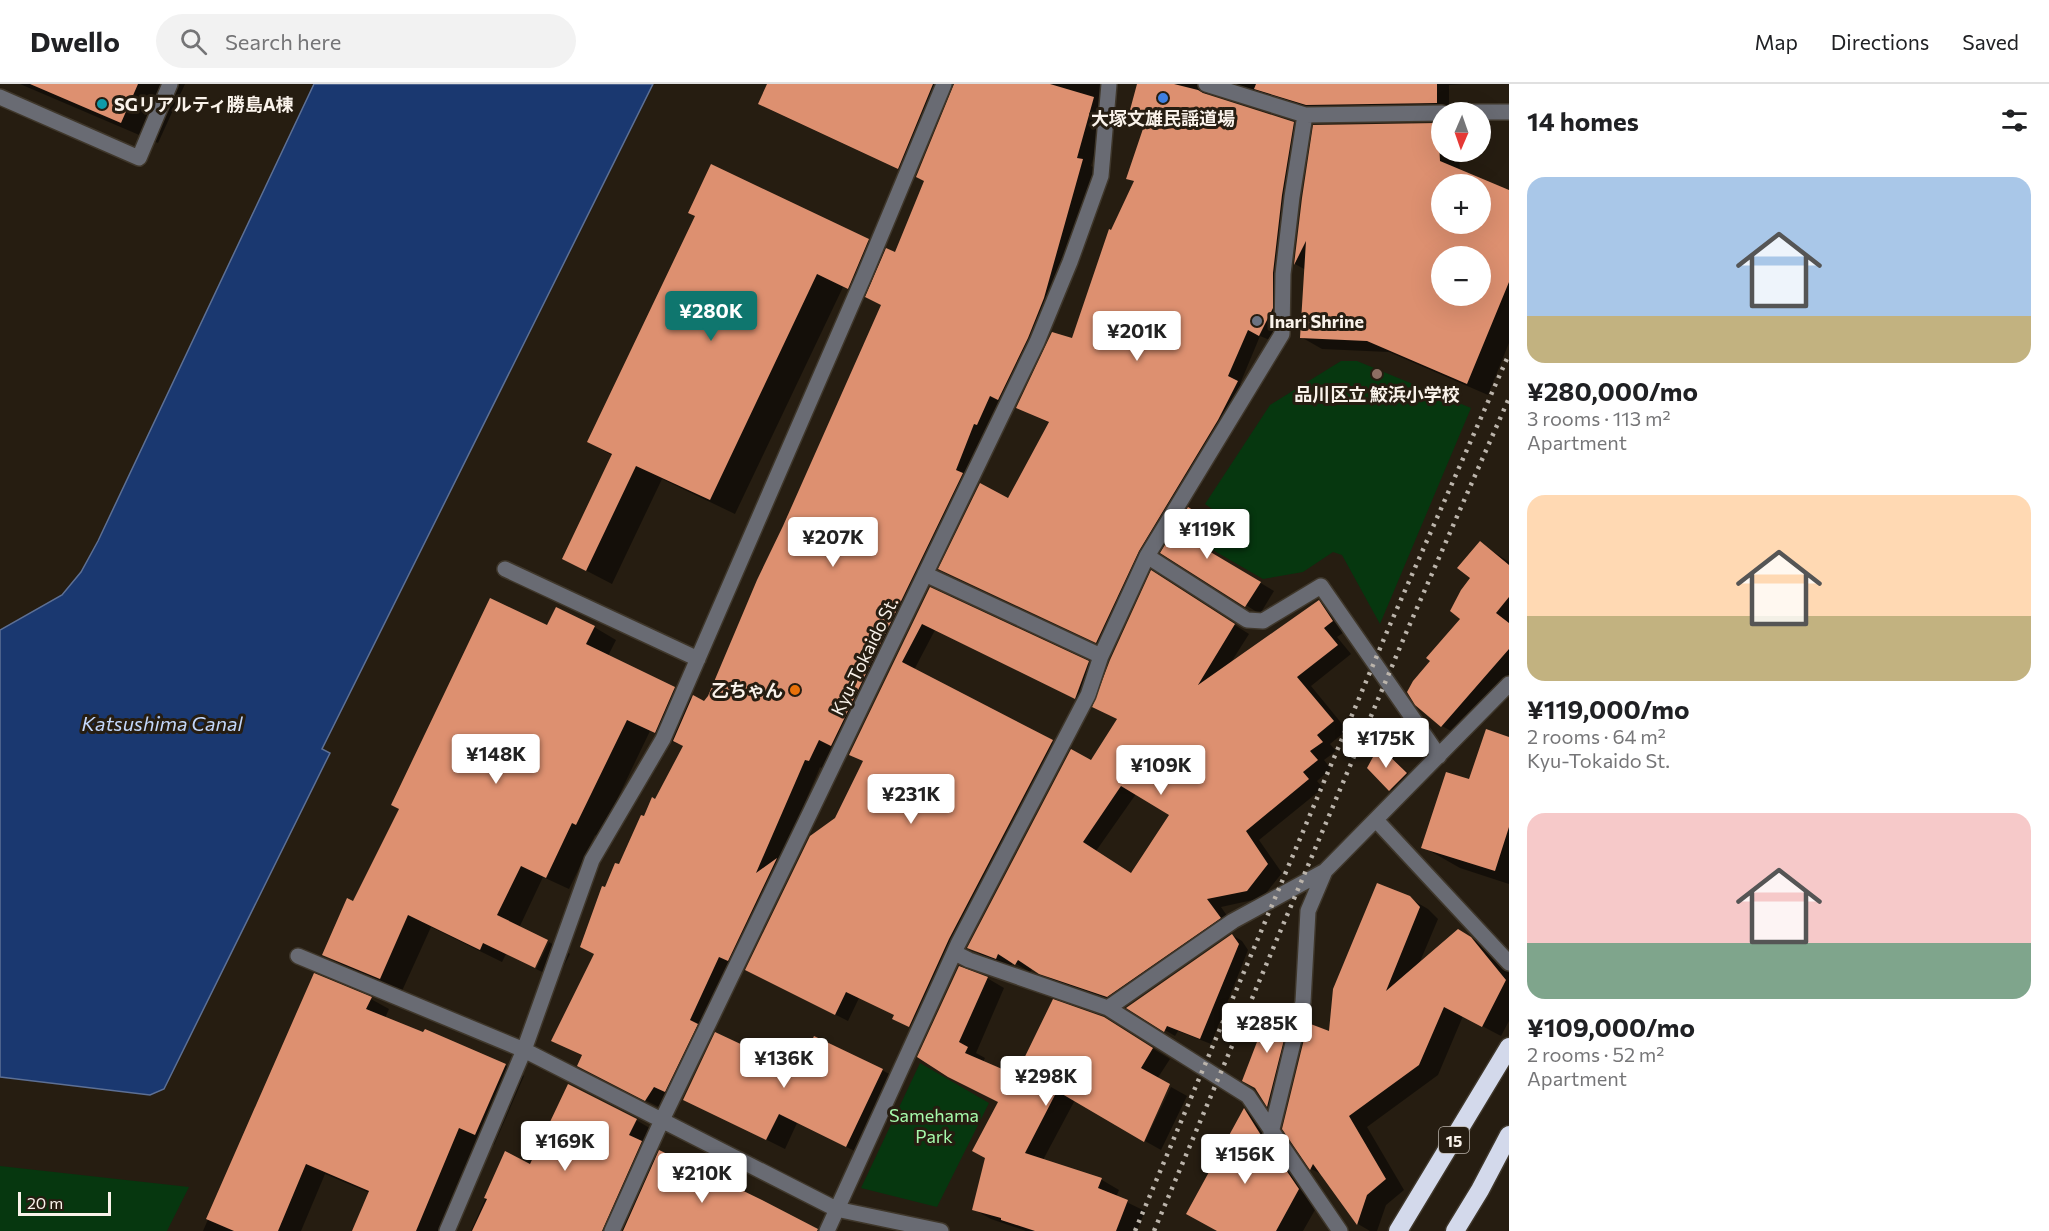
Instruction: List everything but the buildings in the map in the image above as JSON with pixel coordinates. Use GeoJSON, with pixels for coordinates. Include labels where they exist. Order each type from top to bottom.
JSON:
{"type":"FeatureCollection","features":[{"type":"Feature","properties":{"kind":"highway","name":"15"},"geometry":{"type":"LineString","coordinates":[[1398,1231],[1509,1047]]}},
{"type":"Feature","properties":{"kind":"highway"},"geometry":{"type":"LineString","coordinates":[[1455,1231],[1509,1135]]}},
{"type":"Feature","properties":{"kind":"street"},"geometry":{"type":"LineString","coordinates":[[0,97],[139,158],[170,84]]}},
{"type":"Feature","properties":{"kind":"street"},"geometry":{"type":"LineString","coordinates":[[447,1231],[525,1050],[592,860],[663,739],[860,287],[944,84]]}},
{"type":"Feature","properties":{"kind":"street","name":"Kyu-Tokaido St."},"geometry":{"type":"LineString","coordinates":[[612,1231],[662,1120],[1037,342],[1070,262],[1101,176],[1109,84]]}},
{"type":"Feature","properties":{"kind":"street"},"geometry":{"type":"LineString","coordinates":[[1206,84],[1305,115],[1431,113]]}},
{"type":"Feature","properties":{"kind":"street"},"geometry":{"type":"LineString","coordinates":[[1491,112],[1509,112]]}},
{"type":"Feature","properties":{"kind":"street"},"geometry":{"type":"LineString","coordinates":[[827,1231],[955,953],[1089,695],[1101,656],[1147,556],[1282,334],[1283,274],[1305,115]]}},
{"type":"Feature","properties":{"kind":"street"},"geometry":{"type":"LineString","coordinates":[[1147,556],[1247,620],[1263,621],[1321,586],[1439,756]]}},
{"type":"Feature","properties":{"kind":"street"},"geometry":{"type":"LineString","coordinates":[[505,569],[698,659]]}},
{"type":"Feature","properties":{"kind":"street"},"geometry":{"type":"LineString","coordinates":[[925,574],[1101,656]]}},
{"type":"Feature","properties":{"kind":"street"},"geometry":{"type":"LineString","coordinates":[[1108,1008],[1233,921],[1325,871],[1509,684]]}},
{"type":"Feature","properties":{"kind":"street"},"geometry":{"type":"LineString","coordinates":[[1376,820],[1509,963]]}},
{"type":"Feature","properties":{"kind":"street"},"geometry":{"type":"LineString","coordinates":[[1271,1133],[1303,1002],[1308,911],[1325,871]]}},
{"type":"Feature","properties":{"kind":"street"},"geometry":{"type":"LineString","coordinates":[[955,953],[969,960],[1108,1008],[1248,1096],[1271,1133],[1340,1231]]}},
{"type":"Feature","properties":{"kind":"street"},"geometry":{"type":"LineString","coordinates":[[298,956],[525,1050],[836,1209],[942,1231]]}},
{"type":"Feature","properties":{"kind":"green space"},"geometry":{"type":"Polygon","coordinates":[[[1341,361],[1357,361],[1471,408],[1380,624],[1342,555],[1333,552],[1303,572],[1263,579],[1204,545],[1202,539],[1219,514],[1205,504],[1270,405],[1341,361]]]}},
{"type":"Feature","properties":{"kind":"green space","name":"Samehama Park"},"geometry":{"type":"Polygon","coordinates":[[[920,1063],[989,1103],[937,1207],[861,1188],[920,1063]]]}},
{"type":"Feature","properties":{"kind":"green space"},"geometry":{"type":"Polygon","coordinates":[[[0,1166],[189,1187],[167,1231],[0,1231],[0,1166]]]}},
{"type":"Feature","properties":{"kind":"water","name":"Katsushima Canal"},"geometry":{"type":"Polygon","coordinates":[[[314,84],[653,84],[322,749],[330,753],[164,1089],[150,1095],[0,1077],[0,630],[62,595],[81,572],[98,541],[314,84]]]}},
{"type":"Feature","properties":{"kind":"railway"},"geometry":{"type":"LineString","coordinates":[[1135,1231],[1389,627],[1509,354]]}},
{"type":"Feature","properties":{"kind":"railway"},"geometry":{"type":"LineString","coordinates":[[1154,1231],[1406,633],[1509,398]]}},
{"type":"Feature","properties":{"kind":"place","name":"大塚文雄民謡道場"},"geometry":{"type":"Point","coordinates":[1163,98]}},
{"type":"Feature","properties":{"kind":"place","name":"SGリアルティ勝島A棟"},"geometry":{"type":"Point","coordinates":[102,104]}},
{"type":"Feature","properties":{"kind":"place","name":"Inari Shrine"},"geometry":{"type":"Point","coordinates":[1257,321]}},
{"type":"Feature","properties":{"kind":"place","name":"品川区立 鮫浜小学校"},"geometry":{"type":"Point","coordinates":[1377,374]}},
{"type":"Feature","properties":{"kind":"place","name":"乙ちゃん"},"geometry":{"type":"Point","coordinates":[795,690]}}]}
